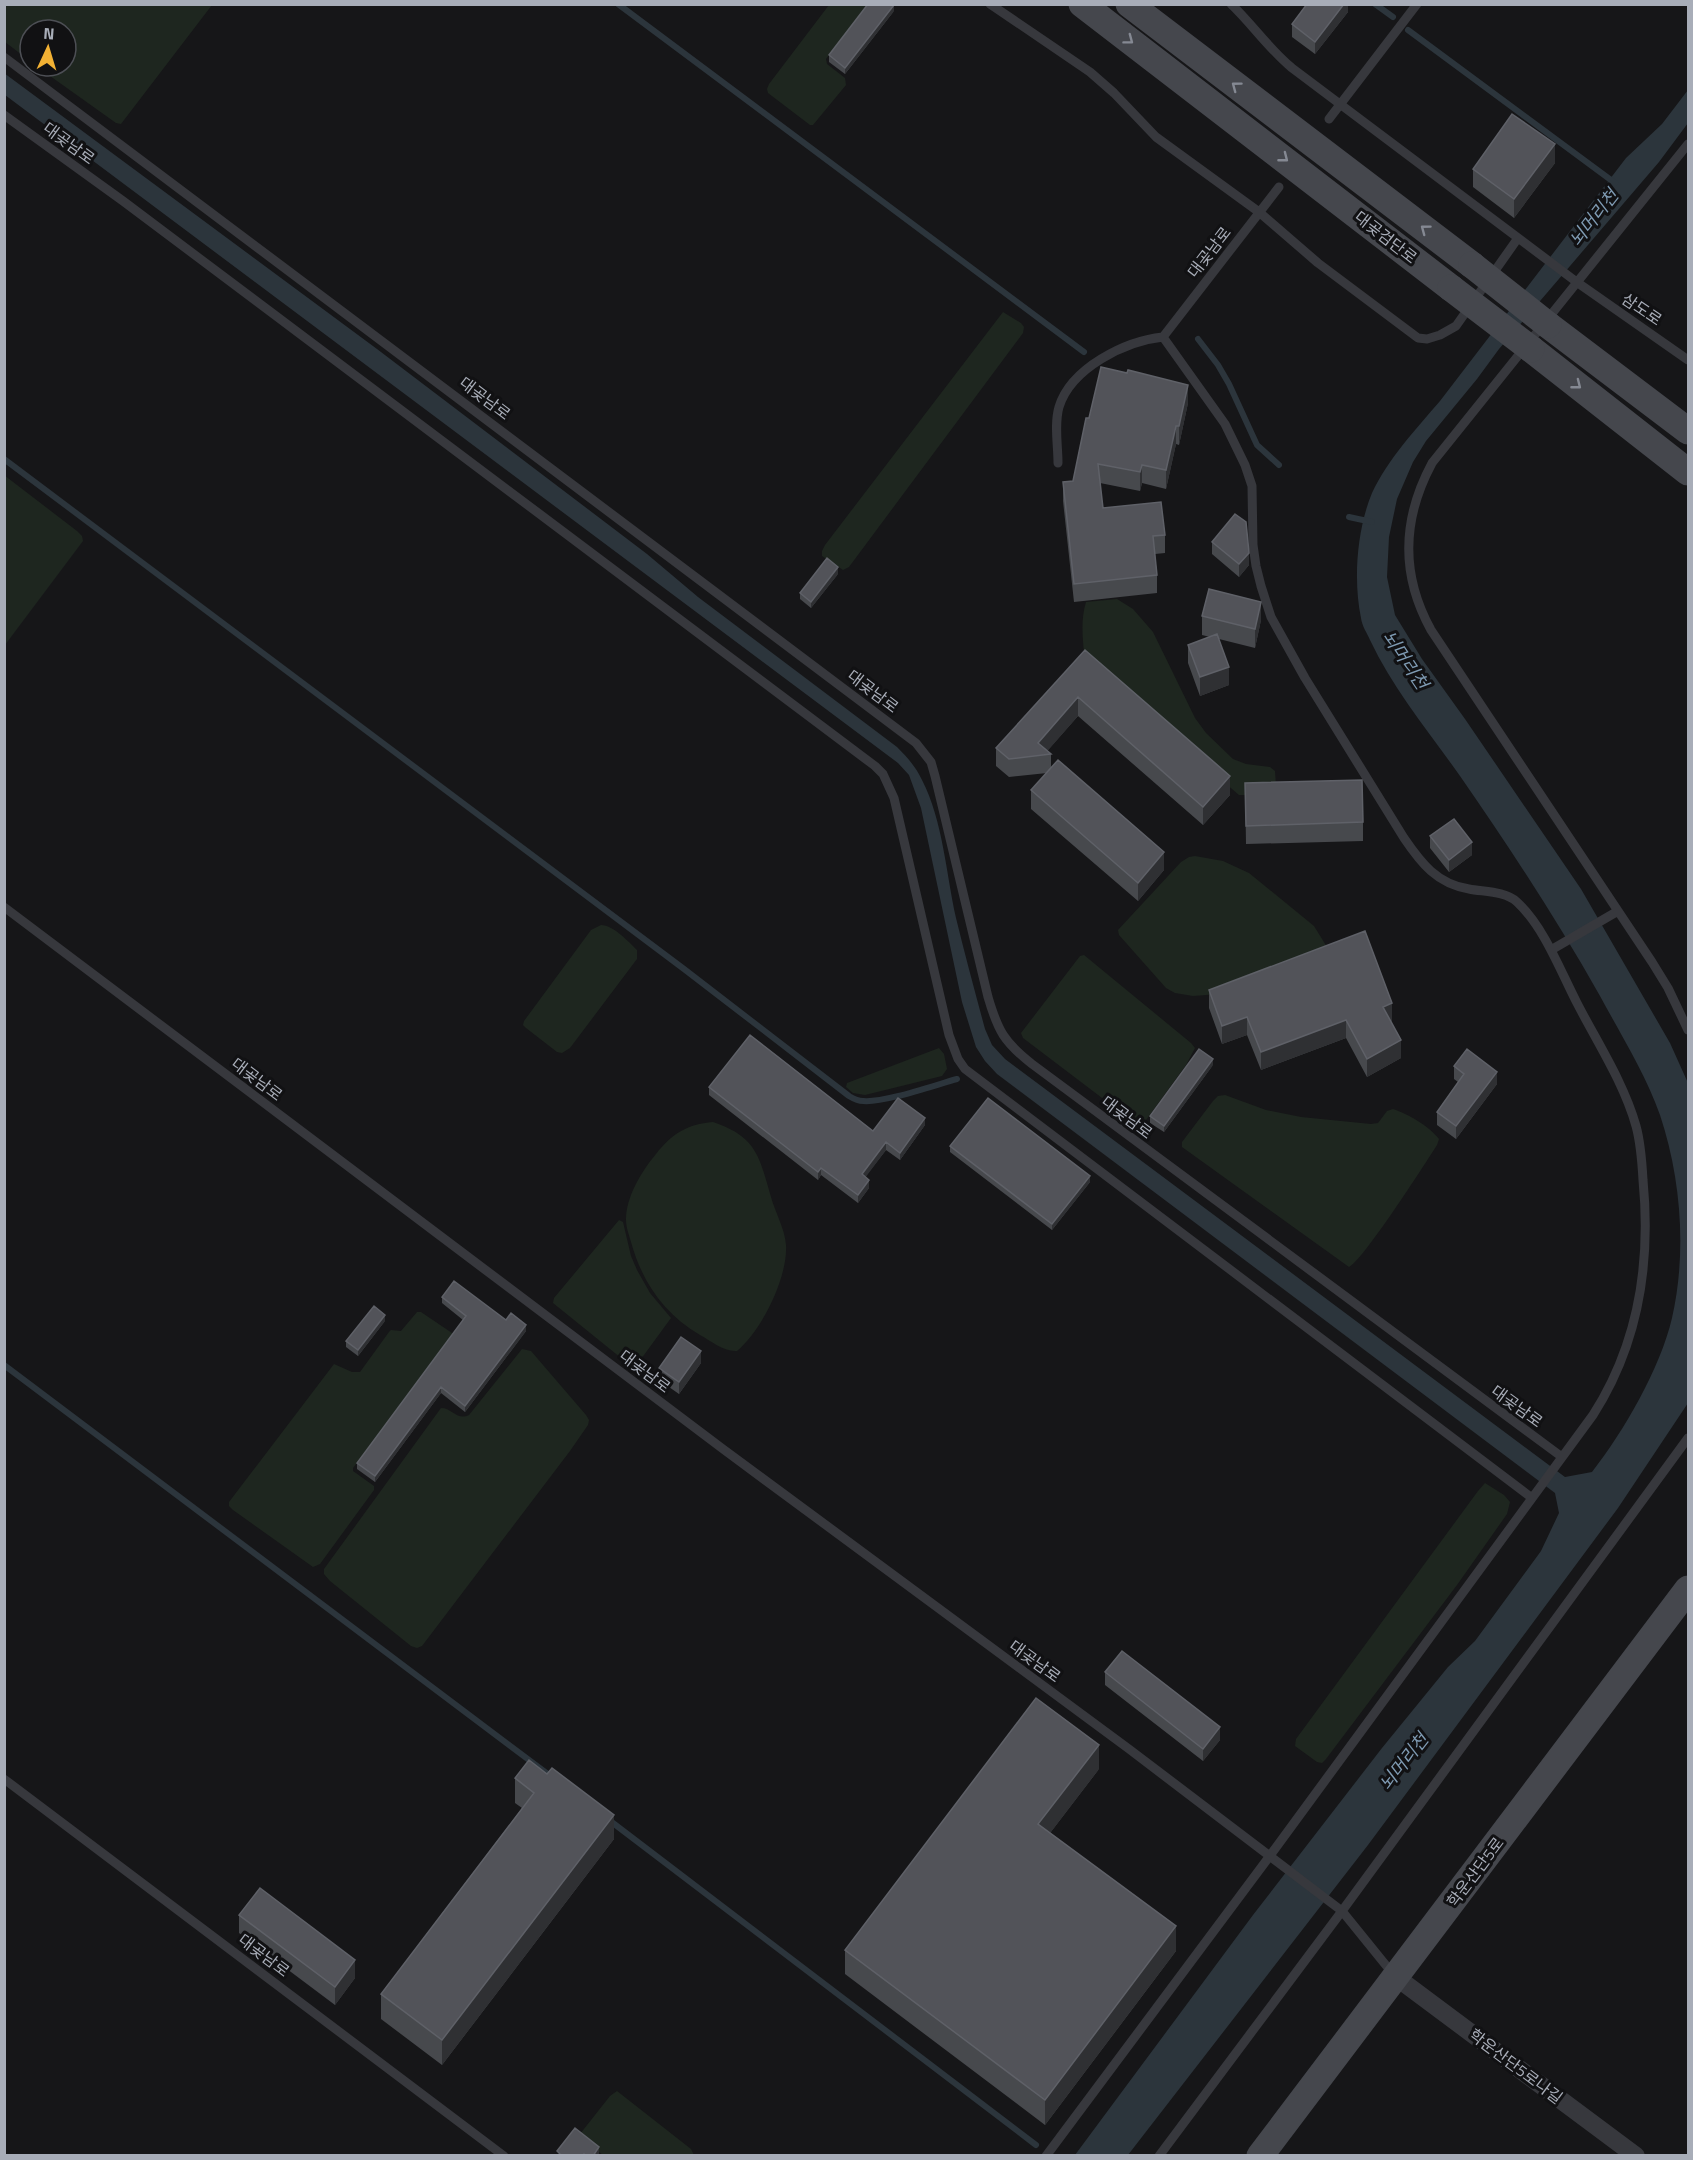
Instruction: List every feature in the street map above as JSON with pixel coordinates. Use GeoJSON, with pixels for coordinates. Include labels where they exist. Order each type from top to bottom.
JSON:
{"type":"FeatureCollection","features":[{"type":"Feature","properties":{"kind":"main road","name":"대곶검단로"},"geometry":{"type":"LineString","coordinates":[[1082,4],[1689,472]]}},
{"type":"Feature","properties":{"kind":"main road","name":"대곶검단로"},"geometry":{"type":"LineString","coordinates":[[1129,4],[1472,265],[1548,326],[1689,431]]}},
{"type":"Feature","properties":{"kind":"main road","name":"학운산단5로"},"geometry":{"type":"LineString","coordinates":[[1260,2156],[1689,1588]]}},
{"type":"Feature","properties":{"kind":"street","name":"학운산단5로나길"},"geometry":{"type":"LineString","coordinates":[[1396,1977],[1636,2156]]}},
{"type":"Feature","properties":{"kind":"lane"},"geometry":{"type":"LineString","coordinates":[[990,4],[1090,72],[1156,136],[1259,212],[1318,263],[1418,338],[1427,339],[1440,335],[1456,326],[1518,238]]}},
{"type":"Feature","properties":{"kind":"lane","name":"삼도로"},"geometry":{"type":"LineString","coordinates":[[1231,4],[1275,54],[1574,280],[1689,360]]}},
{"type":"Feature","properties":{"kind":"lane"},"geometry":{"type":"LineString","coordinates":[[1329,119],[1417,4]]}},
{"type":"Feature","properties":{"kind":"lane","name":"대곶남로"},"geometry":{"type":"LineString","coordinates":[[4,57],[916,743],[930,762],[935,776],[987,997],[999,1031],[1007,1042],[1032,1065],[1562,1457]]}},
{"type":"Feature","properties":{"kind":"lane","name":"대곶남로"},"geometry":{"type":"LineString","coordinates":[[4,116],[114,195],[875,766],[883,774],[894,798],[949,1035],[958,1059],[965,1069],[1532,1497]]}},
{"type":"Feature","properties":{"kind":"lane"},"geometry":{"type":"LineString","coordinates":[[1689,144],[1574,280],[1432,463],[1420,484],[1408,547],[1410,573],[1416,601],[1431,630],[1668,988],[1689,1030]]}},
{"type":"Feature","properties":{"kind":"lane","name":"대곶남로"},"geometry":{"type":"LineString","coordinates":[[1163,337],[1279,187]]}},
{"type":"Feature","properties":{"kind":"lane"},"geometry":{"type":"LineString","coordinates":[[1046,2156],[1269,1857],[1606,1394],[1632,1332],[1642,1284],[1646,1224],[1640,1147],[1635,1125],[1614,1075],[1551,950],[1514,899],[1503,894],[1452,885],[1434,875],[1420,862],[1404,838],[1305,678],[1271,617],[1260,586],[1256,566],[1253,545],[1252,486],[1245,465],[1225,424],[1163,337],[1143,339],[1120,348],[1089,368],[1069,390],[1062,400],[1057,419],[1058,463]]}},
{"type":"Feature","properties":{"kind":"lane","name":"대곶남로"},"geometry":{"type":"LineString","coordinates":[[4,907],[723,1449],[1129,1749],[1342,1911],[1396,1977]]}},
{"type":"Feature","properties":{"kind":"lane"},"geometry":{"type":"LineString","coordinates":[[1551,950],[1618,911]]}},
{"type":"Feature","properties":{"kind":"lane"},"geometry":{"type":"LineString","coordinates":[[1159,2156],[1689,1438]]}},
{"type":"Feature","properties":{"kind":"lane","name":"대곶남로"},"geometry":{"type":"LineString","coordinates":[[4,1779],[504,2156]]}},
{"type":"Feature","properties":{"kind":"shaded area"},"geometry":{"type":"Polygon","coordinates":[[[5,4],[212,5],[121,124],[116,123],[53,78],[78,78],[78,18],[18,18],[18,52],[5,42],[5,4]]]}},
{"type":"Feature","properties":{"kind":"shaded area"},"geometry":{"type":"Polygon","coordinates":[[[829,5],[868,5],[826,59],[827,64],[845,78],[846,85],[813,125],[810,125],[768,93],[767,89],[829,5]]]}},
{"type":"Feature","properties":{"kind":"shaded area"},"geometry":{"type":"Polygon","coordinates":[[[1003,312],[1021,323],[1024,327],[1023,333],[849,567],[843,570],[822,556],[825,545],[1003,312]]]}},
{"type":"Feature","properties":{"kind":"shaded area"},"geometry":{"type":"Polygon","coordinates":[[[4,475],[77,531],[83,541],[5,645],[4,475]]]}},
{"type":"Feature","properties":{"kind":"shaded area"},"geometry":{"type":"Polygon","coordinates":[[[1117,599],[1133,609],[1153,632],[1195,718],[1206,733],[1233,759],[1246,764],[1270,767],[1275,771],[1274,795],[1239,795],[1085,662],[1083,624],[1086,602],[1117,599]]]}},
{"type":"Feature","properties":{"kind":"shaded area"},"geometry":{"type":"Polygon","coordinates":[[[1195,856],[1223,861],[1249,873],[1314,926],[1327,947],[1219,994],[1193,996],[1175,993],[1166,988],[1119,935],[1118,930],[1181,862],[1195,856]]]}},
{"type":"Feature","properties":{"kind":"shaded area"},"geometry":{"type":"Polygon","coordinates":[[[601,925],[615,931],[629,942],[637,950],[637,959],[570,1048],[562,1053],[557,1052],[526,1028],[523,1025],[524,1021],[591,930],[601,925]]]}},
{"type":"Feature","properties":{"kind":"shaded area"},"geometry":{"type":"Polygon","coordinates":[[[1084,955],[1195,1048],[1186,1065],[1141,1124],[1135,1123],[1023,1038],[1021,1033],[1080,956],[1084,955]]]}},
{"type":"Feature","properties":{"kind":"shaded area"},"geometry":{"type":"Polygon","coordinates":[[[939,1048],[944,1054],[947,1069],[942,1076],[865,1095],[853,1093],[846,1087],[847,1083],[939,1048]]]}},
{"type":"Feature","properties":{"kind":"shaded area"},"geometry":{"type":"Polygon","coordinates":[[[1225,1095],[1266,1110],[1301,1117],[1371,1124],[1378,1123],[1387,1111],[1393,1109],[1418,1121],[1439,1139],[1379,1231],[1349,1267],[1182,1147],[1182,1142],[1213,1101],[1218,1096],[1225,1095]]]}},
{"type":"Feature","properties":{"kind":"shaded area"},"geometry":{"type":"Polygon","coordinates":[[[713,1122],[739,1134],[754,1150],[763,1170],[786,1245],[783,1272],[772,1302],[755,1330],[737,1351],[722,1348],[700,1335],[687,1327],[665,1307],[641,1270],[626,1223],[635,1185],[662,1147],[681,1131],[695,1125],[713,1122]]]}},
{"type":"Feature","properties":{"kind":"shaded area"},"geometry":{"type":"Polygon","coordinates":[[[619,1220],[623,1222],[631,1256],[637,1270],[650,1293],[671,1318],[634,1365],[626,1362],[553,1303],[554,1298],[619,1220]]]}},
{"type":"Feature","properties":{"kind":"shaded area"},"geometry":{"type":"Polygon","coordinates":[[[417,1312],[421,1312],[452,1333],[452,1337],[353,1468],[353,1471],[374,1486],[374,1490],[320,1564],[313,1567],[233,1510],[229,1502],[334,1364],[352,1372],[360,1372],[389,1332],[391,1330],[401,1331],[417,1312]]]}},
{"type":"Feature","properties":{"kind":"shaded area"},"geometry":{"type":"Polygon","coordinates":[[[522,1349],[531,1351],[586,1415],[589,1420],[588,1425],[422,1646],[417,1648],[411,1646],[330,1581],[324,1574],[324,1569],[441,1408],[461,1416],[469,1415],[522,1349]]]}},
{"type":"Feature","properties":{"kind":"shaded area"},"geometry":{"type":"Polygon","coordinates":[[[1485,1483],[1504,1495],[1510,1502],[1507,1514],[1457,1585],[1326,1759],[1322,1763],[1317,1762],[1295,1746],[1296,1739],[1485,1483]]]}},
{"type":"Feature","properties":{"kind":"shaded area"},"geometry":{"type":"Polygon","coordinates":[[[617,2091],[691,2149],[694,2155],[603,2155],[580,2138],[580,2134],[610,2096],[617,2091]]]}},
{"type":"Feature","properties":{"kind":"water","name":"뇌머리천"},"geometry":{"type":"Polygon","coordinates":[[[4,73],[377,349],[647,554],[698,597],[897,747],[920,775],[935,813],[956,918],[985,1029],[992,1045],[1005,1059],[1565,1477],[1592,1472],[1604,1456],[1640,1399],[1666,1338],[1677,1293],[1679,1267],[1680,1215],[1673,1164],[1660,1115],[1647,1084],[1584,968],[1515,857],[1400,693],[1379,658],[1362,621],[1357,588],[1358,555],[1363,522],[1372,493],[1394,456],[1440,401],[1626,158],[1662,124],[1688,90],[1688,123],[1659,162],[1499,349],[1426,441],[1413,462],[1397,499],[1389,537],[1387,577],[1395,615],[1422,659],[1581,889],[1670,1043],[1688,1083],[1688,1403],[1618,1508],[1368,1845],[1128,2155],[1075,2155],[1253,1915],[1382,1748],[1448,1667],[1475,1641],[1541,1551],[1559,1513],[1555,1493],[997,1074],[985,1061],[976,1047],[962,1002],[921,808],[909,775],[898,763],[5,95],[4,73]]]}},
{"type":"Feature","properties":{"kind":"building"},"geometry":{"type":"Polygon","coordinates":[[[868,4],[894,5],[845,68],[829,55],[868,4]]]}},
{"type":"Feature","properties":{"kind":"building"},"geometry":{"type":"Polygon","coordinates":[[[1307,4],[1344,4],[1315,42],[1292,24],[1307,4]]]}},
{"type":"Feature","properties":{"kind":"building"},"geometry":{"type":"Polygon","coordinates":[[[1512,114],[1555,144],[1514,199],[1473,169],[1512,114]]]}},
{"type":"Feature","properties":{"kind":"building"},"geometry":{"type":"Polygon","coordinates":[[[1101,367],[1127,373],[1128,370],[1188,385],[1166,470],[1142,465],[1140,472],[1098,464],[1103,508],[1161,502],[1165,535],[1153,536],[1157,575],[1074,584],[1063,482],[1073,481],[1086,418],[1089,418],[1101,367]]]}},
{"type":"Feature","properties":{"kind":"building"},"geometry":{"type":"Polygon","coordinates":[[[1235,514],[1246,522],[1249,553],[1239,564],[1212,542],[1235,514]]]}},
{"type":"Feature","properties":{"kind":"building"},"geometry":{"type":"Polygon","coordinates":[[[827,558],[838,567],[811,602],[800,593],[827,558]]]}},
{"type":"Feature","properties":{"kind":"building"},"geometry":{"type":"Polygon","coordinates":[[[1209,589],[1261,602],[1255,629],[1202,616],[1209,589]]]}},
{"type":"Feature","properties":{"kind":"building"},"geometry":{"type":"Polygon","coordinates":[[[1217,634],[1229,667],[1200,677],[1188,645],[1217,634]]]}},
{"type":"Feature","properties":{"kind":"building"},"geometry":{"type":"Polygon","coordinates":[[[1085,650],[1230,776],[1203,807],[1078,697],[1038,743],[1051,754],[1009,759],[996,748],[1085,650]]]}},
{"type":"Feature","properties":{"kind":"building"},"geometry":{"type":"Polygon","coordinates":[[[1058,760],[1164,852],[1138,883],[1031,790],[1058,760]]]}},
{"type":"Feature","properties":{"kind":"building"},"geometry":{"type":"Polygon","coordinates":[[[1362,780],[1363,822],[1246,826],[1245,783],[1362,780]]]}},
{"type":"Feature","properties":{"kind":"building"},"geometry":{"type":"Polygon","coordinates":[[[1454,819],[1472,842],[1449,860],[1430,836],[1454,819]]]}},
{"type":"Feature","properties":{"kind":"building"},"geometry":{"type":"Polygon","coordinates":[[[1365,931],[1392,1003],[1383,1007],[1401,1040],[1367,1059],[1346,1020],[1261,1052],[1247,1017],[1222,1026],[1209,990],[1365,931]]]}},
{"type":"Feature","properties":{"kind":"building"},"geometry":{"type":"Polygon","coordinates":[[[750,1035],[873,1131],[898,1098],[925,1118],[900,1153],[886,1142],[862,1174],[869,1180],[858,1195],[821,1168],[818,1172],[709,1087],[750,1035]]]}},
{"type":"Feature","properties":{"kind":"building"},"geometry":{"type":"Polygon","coordinates":[[[1199,1049],[1213,1059],[1164,1126],[1150,1116],[1199,1049]]]}},
{"type":"Feature","properties":{"kind":"building"},"geometry":{"type":"Polygon","coordinates":[[[1467,1049],[1497,1072],[1456,1126],[1437,1112],[1464,1074],[1454,1066],[1467,1049]]]}},
{"type":"Feature","properties":{"kind":"building"},"geometry":{"type":"Polygon","coordinates":[[[988,1098],[1090,1176],[1052,1224],[950,1146],[988,1098]]]}},
{"type":"Feature","properties":{"kind":"building"},"geometry":{"type":"Polygon","coordinates":[[[454,1281],[506,1320],[511,1313],[526,1325],[465,1406],[441,1387],[375,1476],[357,1463],[466,1316],[442,1297],[454,1281]]]}},
{"type":"Feature","properties":{"kind":"building"},"geometry":{"type":"Polygon","coordinates":[[[374,1306],[385,1315],[358,1350],[346,1341],[374,1306]]]}},
{"type":"Feature","properties":{"kind":"building"},"geometry":{"type":"Polygon","coordinates":[[[681,1337],[701,1351],[679,1382],[659,1368],[681,1337]]]}},
{"type":"Feature","properties":{"kind":"building"},"geometry":{"type":"Polygon","coordinates":[[[1122,1651],[1220,1727],[1203,1749],[1105,1672],[1122,1651]]]}},
{"type":"Feature","properties":{"kind":"building"},"geometry":{"type":"Polygon","coordinates":[[[1036,1698],[1099,1745],[1038,1824],[1176,1926],[1045,2100],[845,1950],[1036,1698]]]}},
{"type":"Feature","properties":{"kind":"building"},"geometry":{"type":"Polygon","coordinates":[[[529,1760],[547,1774],[552,1768],[614,1815],[442,2040],[381,1994],[534,1793],[515,1778],[529,1760]]]}},
{"type":"Feature","properties":{"kind":"building"},"geometry":{"type":"Polygon","coordinates":[[[260,1888],[355,1960],[335,1987],[239,1915],[260,1888]]]}},
{"type":"Feature","properties":{"kind":"building"},"geometry":{"type":"Polygon","coordinates":[[[575,2128],[599,2147],[593,2156],[584,2154],[583,2156],[562,2156],[557,2151],[575,2128]]]}},
{"type":"Feature","properties":{"kind":"waterway"},"geometry":{"type":"LineString","coordinates":[[618,4],[1084,352]]}},
{"type":"Feature","properties":{"kind":"waterway"},"geometry":{"type":"LineString","coordinates":[[1375,4],[1393,17]]}},
{"type":"Feature","properties":{"kind":"waterway","name":"뇌머리천"},"geometry":{"type":"LineString","coordinates":[[1408,30],[1615,183]]}},
{"type":"Feature","properties":{"kind":"waterway"},"geometry":{"type":"LineString","coordinates":[[1198,339],[1229,384],[1257,445],[1279,465]]}},
{"type":"Feature","properties":{"kind":"waterway"},"geometry":{"type":"LineString","coordinates":[[4,459],[684,969],[849,1096],[856,1100],[872,1101],[957,1079]]}},
{"type":"Feature","properties":{"kind":"waterway"},"geometry":{"type":"LineString","coordinates":[[1349,517],[1372,522]]}},
{"type":"Feature","properties":{"kind":"waterway"},"geometry":{"type":"LineString","coordinates":[[4,1365],[553,1778]]}},
{"type":"Feature","properties":{"kind":"waterway"},"geometry":{"type":"LineString","coordinates":[[609,1820],[1036,2145]]}}]}
